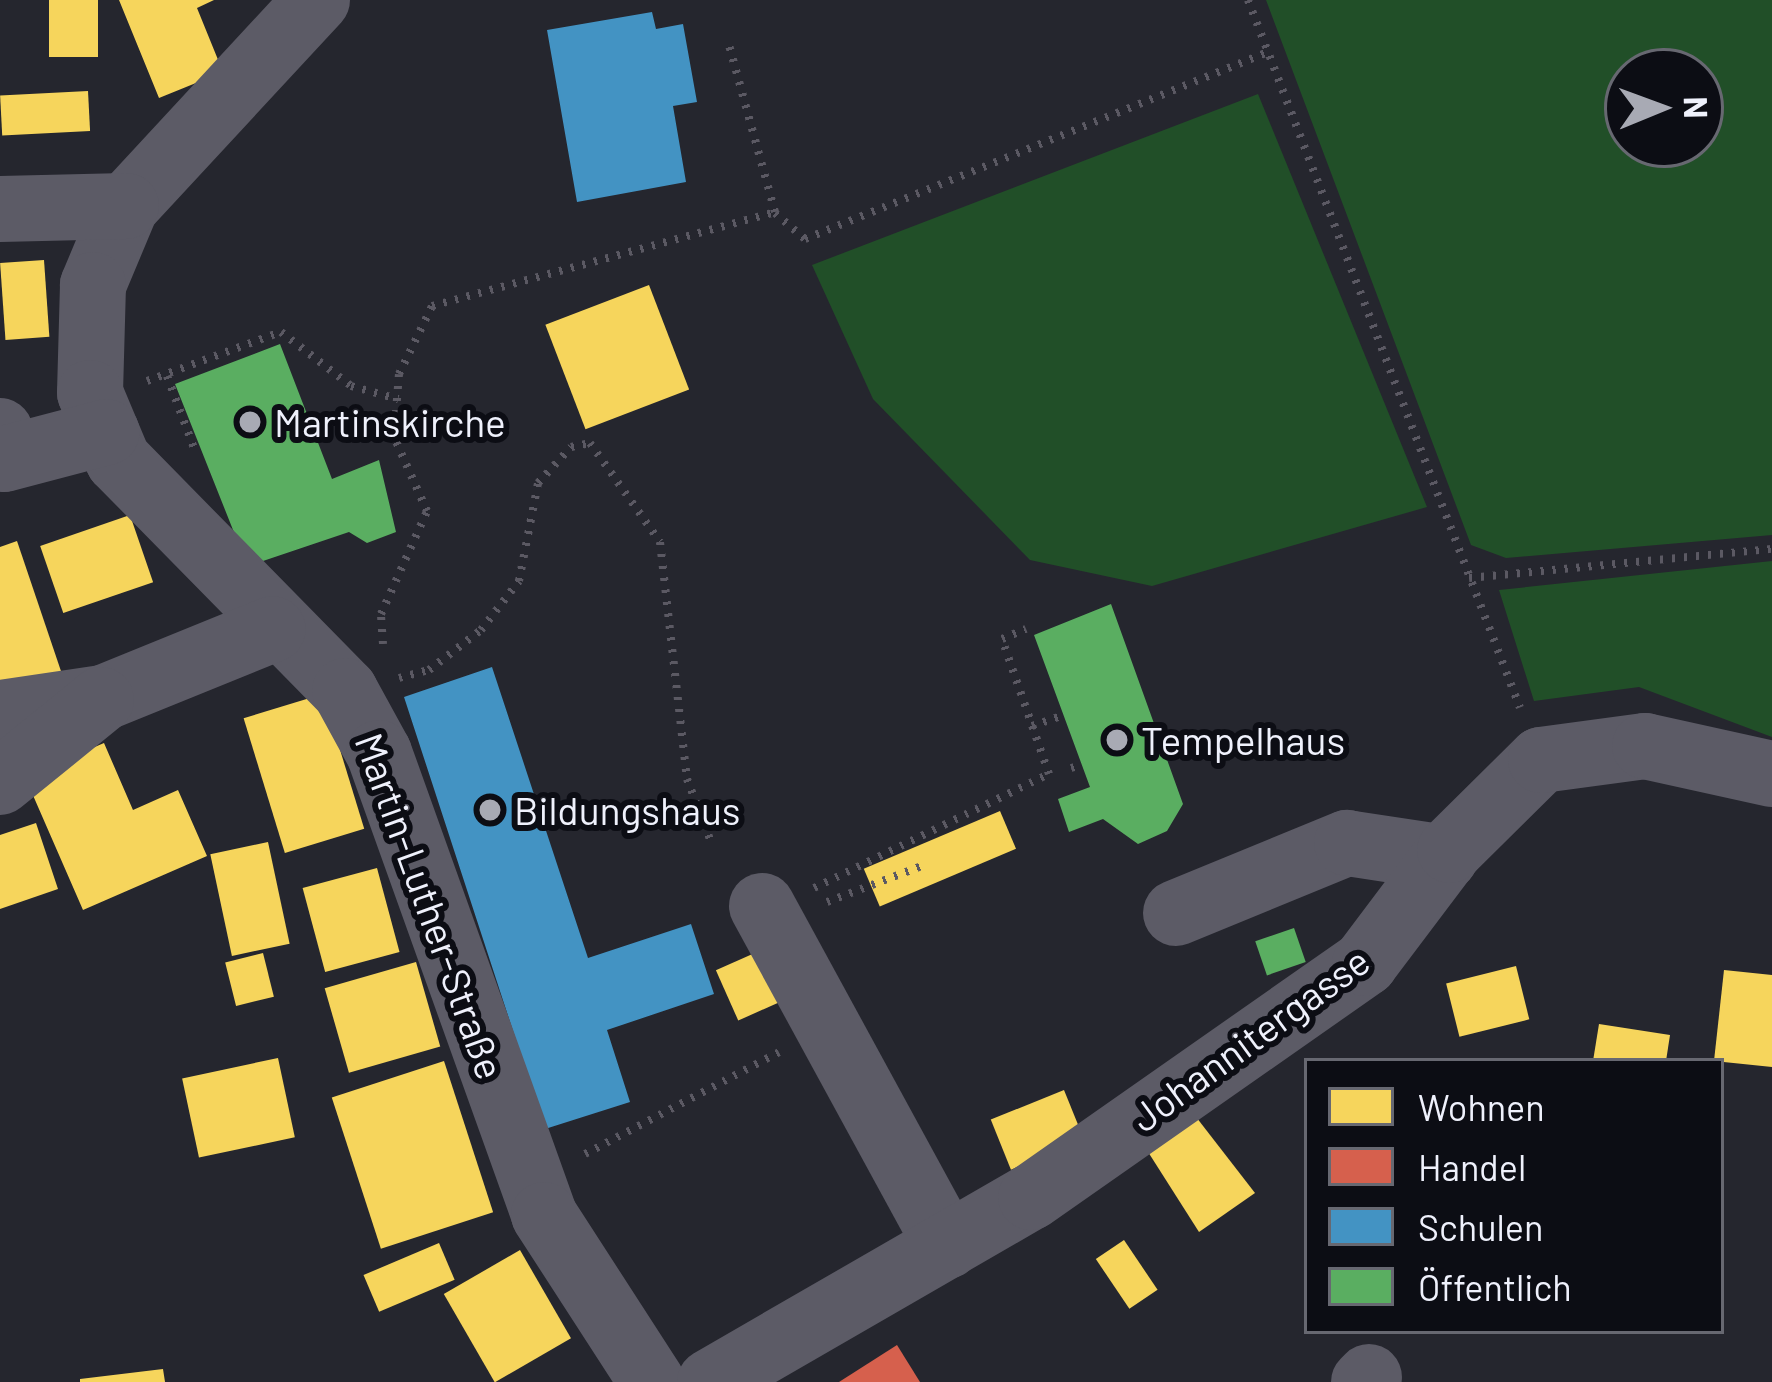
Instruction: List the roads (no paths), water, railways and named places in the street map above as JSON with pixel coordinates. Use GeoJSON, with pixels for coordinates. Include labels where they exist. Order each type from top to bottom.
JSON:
{"type":"FeatureCollection","features":[{"type":"Feature","properties":{"kind":"street"},"geometry":{"type":"LineString","coordinates":[[0,431],[4,459],[98,413],[93,286],[126,206],[317,0]]}},
{"type":"Feature","properties":{"kind":"street"},"geometry":{"type":"LineString","coordinates":[[0,209],[126,206]]}},
{"type":"Feature","properties":{"kind":"street","name":"Martin-Luther-Straße"},"geometry":{"type":"LineString","coordinates":[[98,413],[118,460],[273,629],[345,691],[379,753],[532,1184],[652,1382]]}},
{"type":"Feature","properties":{"kind":"street"},"geometry":{"type":"LineString","coordinates":[[0,713],[104,698],[273,629]]}},
{"type":"Feature","properties":{"kind":"street"},"geometry":{"type":"LineString","coordinates":[[0,782],[104,698]]}},
{"type":"Feature","properties":{"kind":"street","name":"Johannitergasse"},"geometry":{"type":"LineString","coordinates":[[710,1382],[947,1246],[1365,963],[1444,858],[1540,760],[1645,746],[1772,774]]}},
{"type":"Feature","properties":{"kind":"street"},"geometry":{"type":"LineString","coordinates":[[1176,913],[1347,843],[1444,858]]}},
{"type":"Feature","properties":{"kind":"street"},"geometry":{"type":"LineString","coordinates":[[762,906],[947,1246]]}},
{"type":"Feature","properties":{"kind":"place","name":"Martinskirche"},"geometry":{"type":"Point","coordinates":[250,422]}},
{"type":"Feature","properties":{"kind":"place","name":"Tempelhaus"},"geometry":{"type":"Point","coordinates":[1117,740]}},
{"type":"Feature","properties":{"kind":"place","name":"Bildungshaus"},"geometry":{"type":"Point","coordinates":[490,810]}}]}
